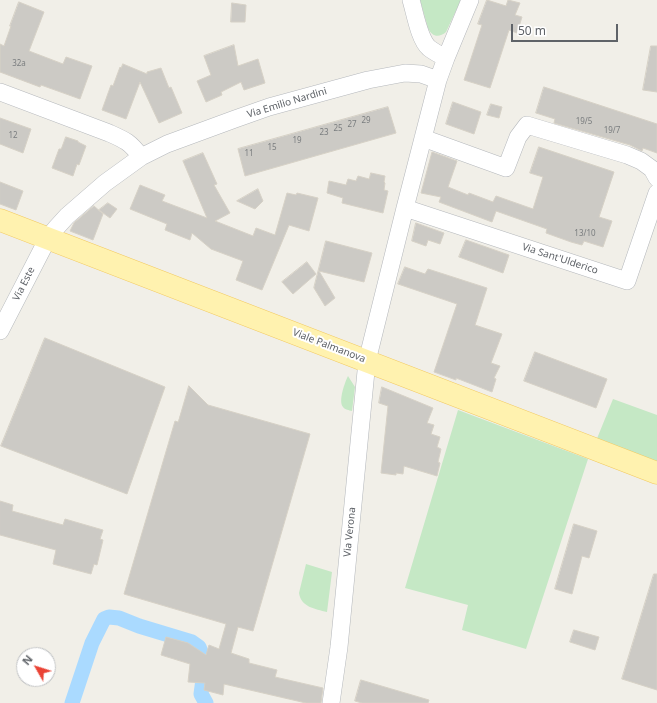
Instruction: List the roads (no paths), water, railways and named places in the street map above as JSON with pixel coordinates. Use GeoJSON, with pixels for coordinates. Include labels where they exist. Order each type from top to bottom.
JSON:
{"type":"FeatureCollection","features":[{"type":"Feature","properties":{"kind":"main road","name":"Viale Palmanova"},"geometry":{"type":"LineString","coordinates":[[0,220],[657,473]]}},
{"type":"Feature","properties":{"kind":"street"},"geometry":{"type":"LineString","coordinates":[[411,0],[424,42],[429,48],[446,58]]}},
{"type":"Feature","properties":{"kind":"street"},"geometry":{"type":"LineString","coordinates":[[367,361],[438,80],[470,0]]}},
{"type":"Feature","properties":{"kind":"street","name":"Via Emilio Nardini"},"geometry":{"type":"LineString","coordinates":[[48,238],[67,216],[104,183],[141,157],[167,144],[262,110],[368,80],[405,73],[421,74],[438,80]]}},
{"type":"Feature","properties":{"kind":"street"},"geometry":{"type":"LineString","coordinates":[[0,92],[120,138],[130,143],[141,157]]}},
{"type":"Feature","properties":{"kind":"street"},"geometry":{"type":"LineString","coordinates":[[423,138],[506,168],[518,137],[527,125],[627,155],[641,161],[652,169],[657,178]]}},
{"type":"Feature","properties":{"kind":"street","name":"Via Sant'Ulderico"},"geometry":{"type":"LineString","coordinates":[[405,208],[627,281],[657,193]]}},
{"type":"Feature","properties":{"kind":"street","name":"Via Este"},"geometry":{"type":"LineString","coordinates":[[0,331],[48,238]]}},
{"type":"Feature","properties":{"kind":"street","name":"Via Verona"},"geometry":{"type":"LineString","coordinates":[[331,703],[339,647],[367,361]]}},
{"type":"Feature","properties":{"kind":"waterway"},"geometry":{"type":"LineString","coordinates":[[72,703],[92,643],[104,619],[109,617],[119,618],[139,626],[192,642],[199,647],[203,657],[204,672],[201,694],[206,703]]}}]}
